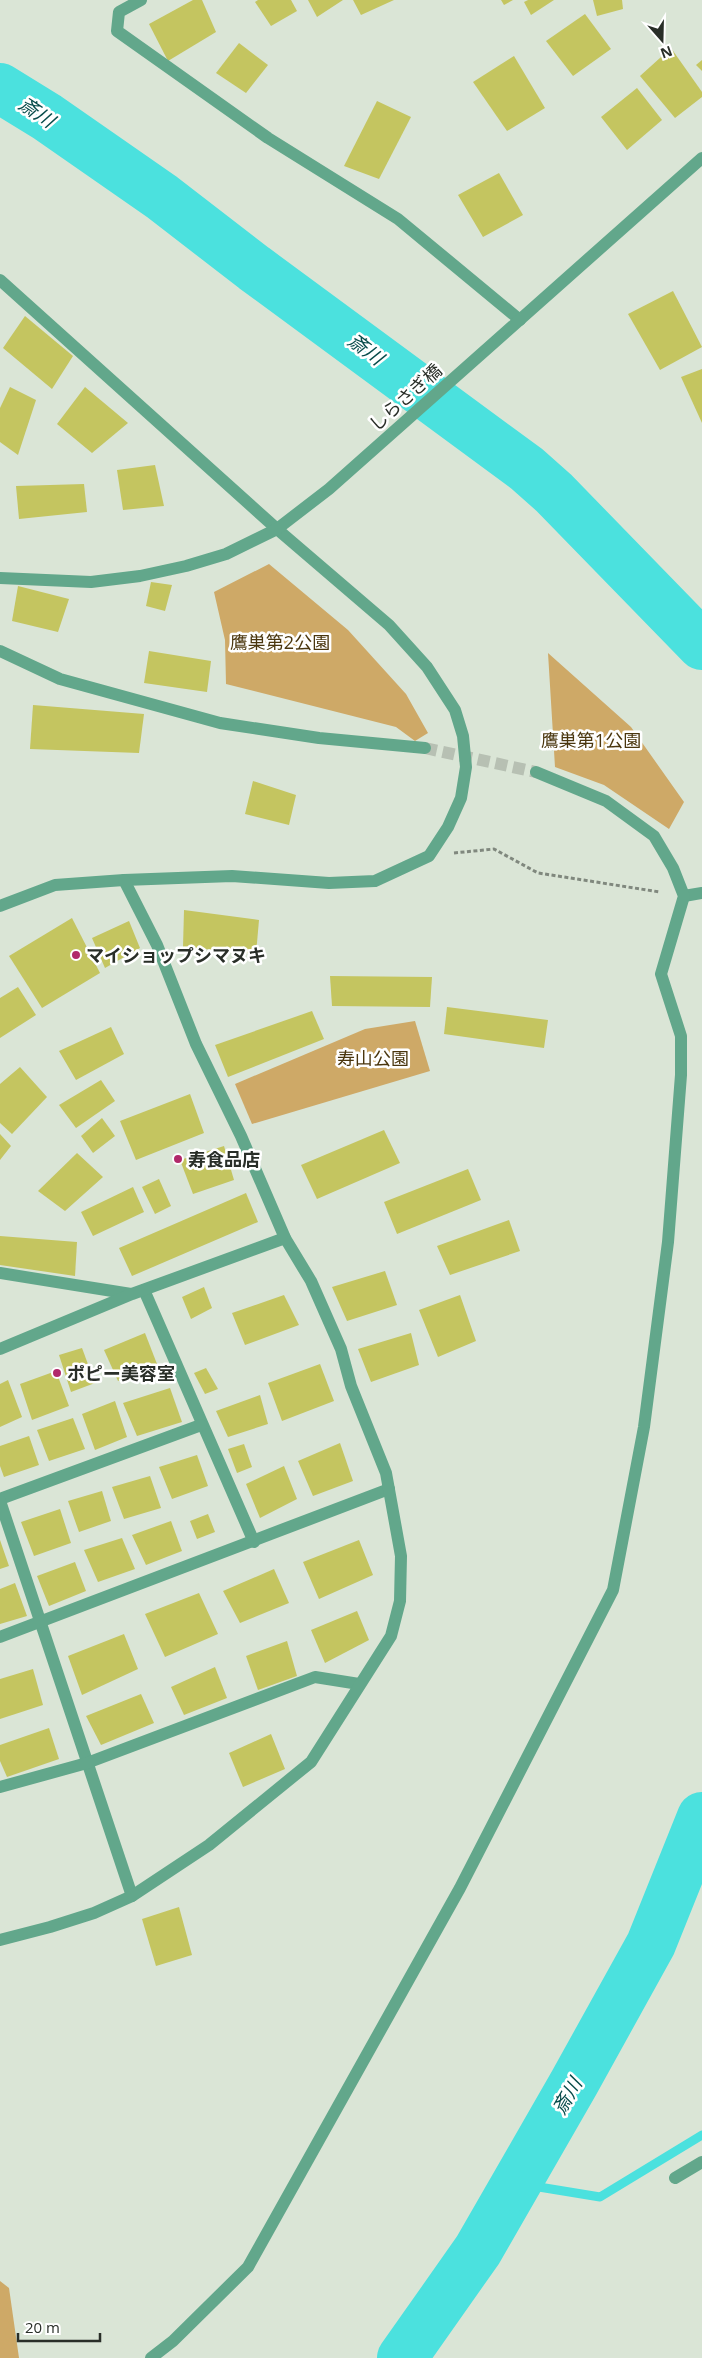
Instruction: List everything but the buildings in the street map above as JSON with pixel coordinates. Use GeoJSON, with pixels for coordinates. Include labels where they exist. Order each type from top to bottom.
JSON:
{"type":"FeatureCollection","features":[{"type":"Feature","properties":{"kind":"street"},"geometry":{"type":"LineString","coordinates":[[141,0],[119,12],[116,31],[268,138],[398,219],[520,320]]}},
{"type":"Feature","properties":{"kind":"street","name":"しらさぎ橋"},"geometry":{"type":"LineString","coordinates":[[0,578],[91,582],[140,576],[226,554],[277,529],[329,489],[702,158]]}},
{"type":"Feature","properties":{"kind":"street"},"geometry":{"type":"LineString","coordinates":[[0,906],[55,885],[124,880],[232,876],[330,883],[375,881],[429,856],[448,827],[460,798],[466,767],[463,736],[455,710],[427,667],[389,625],[277,529],[3,287]]}},
{"type":"Feature","properties":{"kind":"street"},"geometry":{"type":"LineString","coordinates":[[0,651],[60,679],[220,723],[319,738],[425,748]]}},
{"type":"Feature","properties":{"kind":"street"},"geometry":{"type":"LineString","coordinates":[[151,2358],[173,2341],[248,2267],[460,1888],[612,1590],[644,1427],[668,1242],[682,1076],[681,1036],[661,974],[684,896],[673,868],[654,836],[606,800],[536,772]]}},
{"type":"Feature","properties":{"kind":"street"},"geometry":{"type":"LineString","coordinates":[[0,1940],[58,1925],[132,1896],[209,1845],[310,1762],[391,1636],[400,1601],[401,1556],[386,1473],[351,1386],[341,1349],[311,1281],[284,1238],[241,1136],[196,1044],[157,945],[124,880]]}},
{"type":"Feature","properties":{"kind":"street"},"geometry":{"type":"LineString","coordinates":[[684,896],[702,893]]}},
{"type":"Feature","properties":{"kind":"street"},"geometry":{"type":"LineString","coordinates":[[0,1349],[138,1292],[284,1238]]}},
{"type":"Feature","properties":{"kind":"street"},"geometry":{"type":"LineString","coordinates":[[0,1273],[138,1292]]}},
{"type":"Feature","properties":{"kind":"street"},"geometry":{"type":"LineString","coordinates":[[138,1292],[254,1542]]}},
{"type":"Feature","properties":{"kind":"street"},"geometry":{"type":"LineString","coordinates":[[132,1896],[0,1500],[201,1425]]}},
{"type":"Feature","properties":{"kind":"street"},"geometry":{"type":"LineString","coordinates":[[0,1637],[254,1542],[389,1489]]}},
{"type":"Feature","properties":{"kind":"street"},"geometry":{"type":"LineString","coordinates":[[0,1787],[88,1763],[315,1677],[359,1684]]}},
{"type":"Feature","properties":{"kind":"street"},"geometry":{"type":"LineString","coordinates":[[675,2178],[702,2162]]}},
{"type":"Feature","properties":{"kind":"path"},"geometry":{"type":"LineString","coordinates":[[429,856],[494,849],[538,873],[684,896]]}},
{"type":"Feature","properties":{"kind":"green space","name":"鷹巣第2公園"},"geometry":{"type":"Polygon","coordinates":[[[269,564],[348,630],[406,694],[428,733],[415,741],[396,727],[226,684],[225,640],[214,592],[269,564]]]}},
{"type":"Feature","properties":{"kind":"green space","name":"鷹巣第1公園"},"geometry":{"type":"Polygon","coordinates":[[[548,653],[631,727],[684,802],[669,829],[604,785],[555,767],[548,653]]]}},
{"type":"Feature","properties":{"kind":"green space","name":"寿山公園"},"geometry":{"type":"Polygon","coordinates":[[[415,1021],[430,1071],[252,1124],[235,1084],[365,1029],[415,1021]]]}},
{"type":"Feature","properties":{"kind":"green space"},"geometry":{"type":"Polygon","coordinates":[[[0,2281],[9,2288],[19,2358],[0,2358],[0,2281]]]}},
{"type":"Feature","properties":{"kind":"waterway","name":"斎川"},"geometry":{"type":"LineString","coordinates":[[0,88],[47,117],[162,197],[254,268],[527,469],[554,493],[702,645]]}},
{"type":"Feature","properties":{"kind":"waterway","name":"斎川"},"geometry":{"type":"LineString","coordinates":[[402,2358],[478,2250],[574,2083],[651,1944],[702,1817]]}},
{"type":"Feature","properties":{"kind":"waterway"},"geometry":{"type":"LineString","coordinates":[[518,2179],[539,2187],[600,2197],[702,2135]]}},
{"type":"Feature","properties":{"kind":"tunnel"},"geometry":{"type":"LineString","coordinates":[[425,748],[536,772]]}},
{"type":"Feature","properties":{"kind":"place","name":"マイショップシマヌキ"},"geometry":{"type":"Point","coordinates":[76,955]}},
{"type":"Feature","properties":{"kind":"place","name":"寿食品店"},"geometry":{"type":"Point","coordinates":[178,1159]}},
{"type":"Feature","properties":{"kind":"place","name":"ポピー美容室"},"geometry":{"type":"Point","coordinates":[57,1373]}}]}
